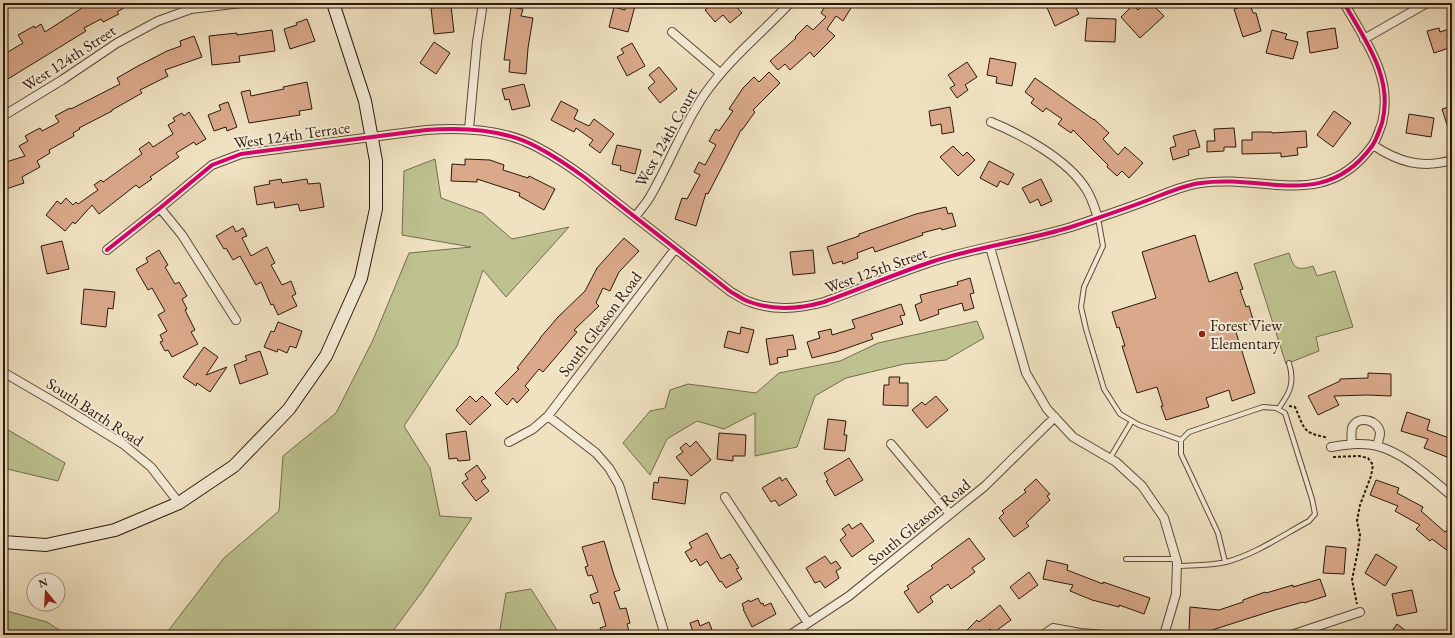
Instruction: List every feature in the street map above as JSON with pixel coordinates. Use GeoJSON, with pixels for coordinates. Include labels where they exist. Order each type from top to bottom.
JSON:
{"type":"FeatureCollection","features":[{"type":"Feature","properties":{"kind":"street","name":"West 124th Street"},"geometry":{"type":"LineString","coordinates":[[3,116],[62,80],[117,43],[158,21],[191,9],[242,3]]}},
{"type":"Feature","properties":{"kind":"street"},"geometry":{"type":"LineString","coordinates":[[3,542],[46,545],[115,530],[179,503],[234,466],[290,409],[326,356],[361,278],[376,209],[376,161],[365,101],[333,3]]}},
{"type":"Feature","properties":{"kind":"street"},"geometry":{"type":"LineString","coordinates":[[469,129],[477,42],[483,3]]}},
{"type":"Feature","properties":{"kind":"street","name":"West 124th Court"},"geometry":{"type":"LineString","coordinates":[[635,217],[650,196],[688,121],[704,95],[720,73],[745,46],[790,3]]}},
{"type":"Feature","properties":{"kind":"street","name":"West 125th Street"},"geometry":{"type":"LineString","coordinates":[[372,138],[448,128],[469,129],[492,132],[536,146],[584,177],[731,292],[748,302],[767,307],[788,309],[805,307],[824,302],[931,262],[1049,234],[1198,183],[1232,181],[1298,186],[1313,185],[1341,174],[1353,167],[1373,146],[1379,134],[1384,112],[1385,92],[1377,64],[1344,3]]}},
{"type":"Feature","properties":{"kind":"street"},"geometry":{"type":"LineString","coordinates":[[1364,39],[1427,3]]}},
{"type":"Feature","properties":{"kind":"street"},"geometry":{"type":"LineString","coordinates":[[672,32],[720,73]]}},
{"type":"Feature","properties":{"kind":"street"},"geometry":{"type":"LineString","coordinates":[[991,122],[1016,133],[1039,147],[1076,176],[1086,189],[1098,218]]}},
{"type":"Feature","properties":{"kind":"street","name":"West 124th Terrace"},"geometry":{"type":"LineString","coordinates":[[107,250],[212,165],[241,154],[372,138]]}},
{"type":"Feature","properties":{"kind":"street"},"geometry":{"type":"LineString","coordinates":[[1373,146],[1396,158],[1412,164],[1432,164],[1452,160]]}},
{"type":"Feature","properties":{"kind":"street"},"geometry":{"type":"LineString","coordinates":[[160,208],[182,235],[236,320]]}},
{"type":"Feature","properties":{"kind":"street"},"geometry":{"type":"LineString","coordinates":[[990,247],[1026,373],[1047,409],[1073,438],[1116,462],[1142,486],[1164,518],[1176,562],[1176,594],[1164,635]]}},
{"type":"Feature","properties":{"kind":"street","name":"South Gleason Road"},"geometry":{"type":"LineString","coordinates":[[509,442],[533,429],[548,416],[676,248]]}},
{"type":"Feature","properties":{"kind":"street","name":"South Barth Road"},"geometry":{"type":"LineString","coordinates":[[3,372],[123,444],[151,467],[179,503]]}},
{"type":"Feature","properties":{"kind":"street"},"geometry":{"type":"LineString","coordinates":[[548,416],[596,453],[609,468],[619,485],[665,635]]}},
{"type":"Feature","properties":{"kind":"street","name":"South Gleason Road"},"geometry":{"type":"LineString","coordinates":[[790,635],[849,596],[985,486],[1055,417]]}},
{"type":"Feature","properties":{"kind":"street"},"geometry":{"type":"LineString","coordinates":[[1351,444],[1352,428],[1356,423],[1362,420],[1368,420],[1373,422],[1380,433],[1377,446]]}},
{"type":"Feature","properties":{"kind":"street"},"geometry":{"type":"LineString","coordinates":[[891,444],[950,514]]}},
{"type":"Feature","properties":{"kind":"street"},"geometry":{"type":"LineString","coordinates":[[1329,444],[1377,446],[1400,456],[1416,466],[1452,496]]}},
{"type":"Feature","properties":{"kind":"street"},"geometry":{"type":"LineString","coordinates":[[725,497],[808,623]]}},
{"type":"Feature","properties":{"kind":"street"},"geometry":{"type":"LineString","coordinates":[[1291,635],[1360,612]]}},
{"type":"Feature","properties":{"kind":"street"},"geometry":{"type":"LineString","coordinates":[[1043,635],[1053,628],[1080,634],[1106,635]]}},
{"type":"Feature","properties":{"kind":"lane"},"geometry":{"type":"LineString","coordinates":[[1098,218],[1103,246],[1084,287],[1081,306],[1086,329],[1104,389],[1120,414],[1139,425],[1181,440]]}},
{"type":"Feature","properties":{"kind":"lane"},"geometry":{"type":"LineString","coordinates":[[1278,409],[1291,388],[1292,374],[1289,363]]}},
{"type":"Feature","properties":{"kind":"lane"},"geometry":{"type":"LineString","coordinates":[[1126,559],[1209,565],[1225,562],[1243,556],[1310,521],[1315,514],[1312,498],[1285,413],[1276,408],[1263,407],[1189,432],[1181,440],[1181,454],[1218,534],[1225,562]]}},
{"type":"Feature","properties":{"kind":"lane"},"geometry":{"type":"LineString","coordinates":[[1110,458],[1132,421]]}},
{"type":"Feature","properties":{"kind":"path"},"geometry":{"type":"LineString","coordinates":[[1278,409],[1289,406],[1295,407],[1306,431],[1310,434],[1325,437],[1329,444]]}},
{"type":"Feature","properties":{"kind":"path"},"geometry":{"type":"LineString","coordinates":[[1331,457],[1359,456],[1368,458],[1373,464],[1371,476],[1360,505],[1357,522],[1360,535],[1352,580],[1360,612]]}},
{"type":"Feature","properties":{"kind":"green space"},"geometry":{"type":"Polygon","coordinates":[[[435,159],[441,198],[482,213],[512,239],[569,227],[506,297],[483,270],[457,346],[404,426],[430,468],[440,516],[472,518],[422,592],[390,635],[165,635],[224,558],[279,511],[283,456],[336,413],[373,340],[409,253],[471,247],[402,235],[404,171],[435,159]]]}},
{"type":"Feature","properties":{"kind":"green space"},"geometry":{"type":"Polygon","coordinates":[[[1289,253],[1297,267],[1303,268],[1313,266],[1317,276],[1335,271],[1353,327],[1316,337],[1319,351],[1286,364],[1254,264],[1289,253]]]}},
{"type":"Feature","properties":{"kind":"green space"},"geometry":{"type":"Polygon","coordinates":[[[977,321],[984,338],[946,360],[904,364],[846,378],[815,396],[797,447],[755,456],[755,413],[724,429],[697,421],[667,439],[650,475],[623,443],[650,411],[665,408],[670,390],[688,384],[756,393],[779,373],[840,361],[878,343],[977,321]]]}},
{"type":"Feature","properties":{"kind":"green space"},"geometry":{"type":"Polygon","coordinates":[[[3,427],[65,463],[58,481],[3,468],[3,427]]]}},
{"type":"Feature","properties":{"kind":"green space"},"geometry":{"type":"Polygon","coordinates":[[[531,589],[560,635],[499,635],[506,593],[531,589]]]}},
{"type":"Feature","properties":{"kind":"green space"},"geometry":{"type":"Polygon","coordinates":[[[3,610],[47,622],[67,635],[3,635],[3,610]]]}},
{"type":"Feature","properties":{"kind":"building"},"geometry":{"type":"Polygon","coordinates":[[[79,3],[132,3],[117,12],[119,14],[103,22],[101,19],[84,28],[86,31],[3,82],[3,55],[23,43],[18,35],[34,26],[35,28],[41,24],[45,32],[82,8],[79,3]]]}},
{"type":"Feature","properties":{"kind":"building"},"geometry":{"type":"Polygon","coordinates":[[[714,3],[733,3],[742,13],[730,23],[723,15],[715,22],[705,10],[714,3]]]}},
{"type":"Feature","properties":{"kind":"building"},"geometry":{"type":"Polygon","coordinates":[[[827,3],[854,3],[843,21],[836,16],[827,29],[835,36],[814,57],[810,52],[790,70],[785,64],[778,70],[770,61],[796,38],[795,37],[807,25],[813,30],[826,17],[821,13],[827,3]]]}},
{"type":"Feature","properties":{"kind":"building"},"geometry":{"type":"Polygon","coordinates":[[[1045,3],[1062,3],[1065,8],[1074,4],[1079,14],[1055,26],[1045,3]]]}},
{"type":"Feature","properties":{"kind":"building"},"geometry":{"type":"Polygon","coordinates":[[[1145,3],[1151,3],[1164,16],[1140,38],[1121,17],[1133,5],[1138,10],[1145,3]]]}},
{"type":"Feature","properties":{"kind":"building"},"geometry":{"type":"Polygon","coordinates":[[[627,4],[635,6],[628,32],[609,27],[614,7],[625,10],[627,4]]]}},
{"type":"Feature","properties":{"kind":"building"},"geometry":{"type":"Polygon","coordinates":[[[1250,4],[1253,13],[1256,13],[1261,31],[1243,37],[1234,9],[1250,4]]]}},
{"type":"Feature","properties":{"kind":"building"},"geometry":{"type":"Polygon","coordinates":[[[451,6],[454,32],[434,34],[431,8],[451,6]]]}},
{"type":"Feature","properties":{"kind":"building"},"geometry":{"type":"Polygon","coordinates":[[[511,7],[523,9],[521,16],[533,18],[528,48],[526,74],[509,72],[510,60],[504,60],[511,7]]]}},
{"type":"Feature","properties":{"kind":"building"},"geometry":{"type":"Polygon","coordinates":[[[1087,18],[1116,19],[1115,42],[1085,41],[1087,18]]]}},
{"type":"Feature","properties":{"kind":"building"},"geometry":{"type":"Polygon","coordinates":[[[307,19],[315,41],[290,49],[284,29],[297,25],[296,23],[307,19]]]}},
{"type":"Feature","properties":{"kind":"building"},"geometry":{"type":"Polygon","coordinates":[[[1335,28],[1338,48],[1310,53],[1307,32],[1335,28]]]}},
{"type":"Feature","properties":{"kind":"building"},"geometry":{"type":"Polygon","coordinates":[[[1439,28],[1440,32],[1452,28],[1452,47],[1434,53],[1427,31],[1439,28]]]}},
{"type":"Feature","properties":{"kind":"building"},"geometry":{"type":"Polygon","coordinates":[[[272,30],[275,51],[239,56],[240,62],[212,65],[209,36],[237,33],[237,35],[272,30]]]}},
{"type":"Feature","properties":{"kind":"building"},"geometry":{"type":"Polygon","coordinates":[[[1272,30],[1287,34],[1285,39],[1298,42],[1293,59],[1266,53],[1272,30]]]}},
{"type":"Feature","properties":{"kind":"building"},"geometry":{"type":"Polygon","coordinates":[[[194,36],[202,57],[165,70],[168,76],[140,90],[142,93],[79,128],[80,129],[73,133],[74,136],[49,150],[50,153],[37,161],[40,167],[22,177],[24,183],[3,190],[3,171],[6,171],[3,163],[25,156],[19,146],[28,141],[25,136],[40,128],[42,131],[59,122],[55,116],[120,84],[117,78],[167,51],[181,46],[180,41],[194,36]]]}},
{"type":"Feature","properties":{"kind":"building"},"geometry":{"type":"Polygon","coordinates":[[[434,42],[450,53],[436,74],[420,63],[434,42]]]}},
{"type":"Feature","properties":{"kind":"building"},"geometry":{"type":"Polygon","coordinates":[[[632,43],[645,66],[627,76],[617,57],[624,53],[621,49],[632,43]]]}},
{"type":"Feature","properties":{"kind":"building"},"geometry":{"type":"Polygon","coordinates":[[[990,58],[1016,63],[1012,86],[996,83],[997,77],[987,75],[990,58]]]}},
{"type":"Feature","properties":{"kind":"building"},"geometry":{"type":"Polygon","coordinates":[[[967,62],[977,77],[965,85],[968,90],[957,98],[950,88],[955,85],[948,75],[967,62]]]}},
{"type":"Feature","properties":{"kind":"building"},"geometry":{"type":"Polygon","coordinates":[[[659,67],[677,89],[660,103],[648,88],[655,82],[649,75],[659,67]]]}},
{"type":"Feature","properties":{"kind":"building"},"geometry":{"type":"Polygon","coordinates":[[[769,72],[780,83],[753,110],[755,112],[741,130],[708,194],[706,193],[696,226],[675,219],[682,198],[687,199],[700,175],[694,172],[699,162],[705,165],[716,145],[709,141],[716,129],[719,131],[733,111],[729,109],[743,88],[754,77],[759,82],[769,72]]]}},
{"type":"Feature","properties":{"kind":"building"},"geometry":{"type":"Polygon","coordinates":[[[1035,78],[1094,119],[1109,133],[1103,139],[1118,155],[1125,147],[1143,163],[1129,178],[1122,171],[1117,176],[1073,130],[1071,133],[1058,124],[1062,119],[1046,108],[1043,112],[1031,103],[1034,99],[1025,92],[1035,78]]]}},
{"type":"Feature","properties":{"kind":"building"},"geometry":{"type":"Polygon","coordinates":[[[307,82],[312,109],[299,111],[300,115],[249,123],[241,92],[250,90],[251,96],[284,89],[283,87],[307,82]]]}},
{"type":"Feature","properties":{"kind":"building"},"geometry":{"type":"Polygon","coordinates":[[[524,84],[530,106],[512,110],[509,99],[505,100],[502,89],[524,84]]]}},
{"type":"Feature","properties":{"kind":"building"},"geometry":{"type":"Polygon","coordinates":[[[561,101],[578,110],[574,119],[589,126],[594,119],[614,134],[600,153],[589,145],[593,140],[576,128],[574,132],[551,120],[561,101]]]}},
{"type":"Feature","properties":{"kind":"building"},"geometry":{"type":"Polygon","coordinates":[[[228,102],[237,127],[227,131],[226,127],[214,131],[208,115],[221,110],[219,105],[228,102]]]}},
{"type":"Feature","properties":{"kind":"building"},"geometry":{"type":"Polygon","coordinates":[[[1452,106],[1452,134],[1450,134],[1442,109],[1452,106]]]}},
{"type":"Feature","properties":{"kind":"building"},"geometry":{"type":"Polygon","coordinates":[[[950,107],[954,132],[942,134],[941,124],[931,126],[929,111],[950,107]]]}},
{"type":"Feature","properties":{"kind":"building"},"geometry":{"type":"Polygon","coordinates":[[[1334,111],[1351,123],[1333,147],[1317,135],[1334,111]]]}},
{"type":"Feature","properties":{"kind":"building"},"geometry":{"type":"Polygon","coordinates":[[[189,112],[206,139],[196,145],[194,142],[176,153],[179,157],[150,177],[152,179],[139,188],[136,185],[99,214],[92,205],[75,224],[73,222],[65,231],[46,215],[57,201],[61,204],[66,198],[73,205],[76,202],[78,204],[98,190],[94,185],[101,180],[103,182],[142,154],[139,149],[149,142],[153,147],[173,134],[168,125],[175,121],[173,118],[182,113],[184,116],[189,112]]]}},
{"type":"Feature","properties":{"kind":"building"},"geometry":{"type":"Polygon","coordinates":[[[1409,114],[1434,118],[1431,137],[1406,133],[1409,114]]]}},
{"type":"Feature","properties":{"kind":"building"},"geometry":{"type":"Polygon","coordinates":[[[1234,128],[1236,147],[1224,147],[1224,151],[1207,152],[1207,141],[1215,141],[1214,129],[1234,128]]]}},
{"type":"Feature","properties":{"kind":"building"},"geometry":{"type":"Polygon","coordinates":[[[1195,130],[1200,147],[1188,150],[1189,155],[1173,160],[1170,148],[1176,146],[1173,136],[1195,130]]]}},
{"type":"Feature","properties":{"kind":"building"},"geometry":{"type":"Polygon","coordinates":[[[1306,131],[1307,147],[1297,148],[1298,155],[1281,157],[1281,153],[1242,154],[1242,140],[1252,140],[1252,132],[1272,133],[1306,131]]]}},
{"type":"Feature","properties":{"kind":"building"},"geometry":{"type":"Polygon","coordinates":[[[617,145],[641,150],[635,174],[620,170],[621,166],[612,164],[617,145]]]}},
{"type":"Feature","properties":{"kind":"building"},"geometry":{"type":"Polygon","coordinates":[[[953,146],[963,156],[967,152],[975,160],[958,176],[940,157],[953,146]]]}},
{"type":"Feature","properties":{"kind":"building"},"geometry":{"type":"Polygon","coordinates":[[[465,159],[490,160],[504,165],[503,170],[528,178],[529,176],[555,189],[544,210],[519,196],[520,193],[477,179],[477,182],[451,181],[452,164],[465,165],[465,159]]]}},
{"type":"Feature","properties":{"kind":"building"},"geometry":{"type":"Polygon","coordinates":[[[989,161],[1014,174],[1008,185],[1000,181],[997,187],[980,178],[989,161]]]}},
{"type":"Feature","properties":{"kind":"building"},"geometry":{"type":"Polygon","coordinates":[[[281,179],[282,183],[307,179],[308,184],[320,183],[324,207],[300,211],[298,204],[275,208],[274,202],[257,205],[254,187],[270,184],[269,181],[281,179]]]}},
{"type":"Feature","properties":{"kind":"building"},"geometry":{"type":"Polygon","coordinates":[[[1041,179],[1052,201],[1041,206],[1038,199],[1030,203],[1022,188],[1041,179]]]}},
{"type":"Feature","properties":{"kind":"building"},"geometry":{"type":"Polygon","coordinates":[[[946,207],[948,214],[952,213],[956,226],[922,233],[923,235],[875,252],[873,247],[857,253],[858,258],[843,264],[842,261],[833,264],[827,247],[916,214],[946,207]]]}},
{"type":"Feature","properties":{"kind":"building"},"geometry":{"type":"Polygon","coordinates":[[[233,226],[236,232],[243,228],[247,236],[242,238],[251,256],[267,247],[275,263],[271,265],[282,285],[291,281],[296,294],[292,296],[297,306],[278,315],[273,304],[271,305],[261,282],[256,285],[240,256],[233,260],[226,248],[224,249],[216,236],[233,226]]]}},
{"type":"Feature","properties":{"kind":"building","name":"Forest View Elementary"},"geometry":{"type":"Polygon","coordinates":[[[1195,235],[1209,282],[1237,272],[1243,289],[1240,290],[1246,307],[1249,306],[1254,323],[1235,329],[1255,393],[1232,401],[1229,390],[1206,398],[1209,407],[1166,420],[1157,387],[1137,393],[1122,346],[1125,346],[1112,312],[1156,298],[1142,252],[1195,235]]]}},
{"type":"Feature","properties":{"kind":"building"},"geometry":{"type":"Polygon","coordinates":[[[624,238],[639,251],[619,272],[610,291],[603,288],[596,303],[599,306],[574,330],[577,332],[543,372],[539,369],[525,386],[529,390],[517,403],[513,398],[507,405],[495,393],[519,369],[517,368],[558,317],[585,291],[597,268],[624,238]]]}},
{"type":"Feature","properties":{"kind":"building"},"geometry":{"type":"Polygon","coordinates":[[[62,241],[69,269],[47,274],[41,246],[62,241]]]}},
{"type":"Feature","properties":{"kind":"building"},"geometry":{"type":"Polygon","coordinates":[[[159,250],[168,265],[165,267],[175,284],[179,282],[187,296],[182,299],[187,309],[185,310],[195,330],[191,332],[198,344],[172,357],[168,350],[165,351],[160,342],[163,341],[160,335],[167,331],[158,315],[165,311],[152,288],[148,290],[136,269],[148,262],[146,258],[159,250]]]}},
{"type":"Feature","properties":{"kind":"building"},"geometry":{"type":"Polygon","coordinates":[[[813,250],[815,273],[793,275],[790,252],[813,250]]]}},
{"type":"Feature","properties":{"kind":"building"},"geometry":{"type":"Polygon","coordinates":[[[970,278],[974,293],[970,294],[974,308],[964,311],[962,303],[938,310],[939,314],[920,321],[915,305],[922,302],[920,295],[958,285],[957,282],[970,278]]]}},
{"type":"Feature","properties":{"kind":"building"},"geometry":{"type":"Polygon","coordinates":[[[84,289],[115,292],[113,309],[108,308],[106,327],[81,324],[84,289]]]}},
{"type":"Feature","properties":{"kind":"building"},"geometry":{"type":"Polygon","coordinates":[[[901,304],[905,315],[900,316],[903,324],[871,334],[873,339],[836,352],[812,358],[807,342],[820,338],[818,332],[831,329],[832,335],[855,328],[852,320],[901,304]]]}},
{"type":"Feature","properties":{"kind":"building"},"geometry":{"type":"Polygon","coordinates":[[[278,322],[302,331],[296,348],[290,346],[287,353],[278,349],[277,352],[264,347],[271,331],[274,332],[278,322]]]}},
{"type":"Feature","properties":{"kind":"building"},"geometry":{"type":"Polygon","coordinates":[[[741,327],[754,330],[748,353],[724,347],[728,331],[740,334],[741,327]]]}},
{"type":"Feature","properties":{"kind":"building"},"geometry":{"type":"Polygon","coordinates":[[[793,335],[796,349],[787,350],[788,356],[777,358],[778,363],[770,365],[766,339],[793,335]]]}},
{"type":"Feature","properties":{"kind":"building"},"geometry":{"type":"Polygon","coordinates":[[[204,347],[218,357],[206,375],[227,367],[210,392],[197,383],[196,386],[183,377],[204,347]]]}},
{"type":"Feature","properties":{"kind":"building"},"geometry":{"type":"Polygon","coordinates":[[[260,351],[268,374],[240,384],[234,365],[247,360],[245,356],[260,351]]]}},
{"type":"Feature","properties":{"kind":"building"},"geometry":{"type":"Polygon","coordinates":[[[1368,373],[1391,374],[1391,396],[1334,396],[1339,405],[1318,415],[1308,396],[1340,381],[1340,379],[1368,378],[1368,373]]]}},
{"type":"Feature","properties":{"kind":"building"},"geometry":{"type":"Polygon","coordinates":[[[889,377],[900,377],[899,383],[908,383],[908,406],[883,405],[884,385],[889,385],[889,377]]]}},
{"type":"Feature","properties":{"kind":"building"},"geometry":{"type":"Polygon","coordinates":[[[470,396],[476,402],[482,396],[491,405],[470,425],[456,410],[470,396]]]}},
{"type":"Feature","properties":{"kind":"building"},"geometry":{"type":"Polygon","coordinates":[[[936,396],[948,410],[927,428],[912,410],[922,402],[925,405],[936,396]]]}},
{"type":"Feature","properties":{"kind":"building"},"geometry":{"type":"Polygon","coordinates":[[[1407,412],[1430,420],[1427,430],[1452,439],[1452,459],[1424,448],[1428,439],[1401,431],[1407,412]]]}},
{"type":"Feature","properties":{"kind":"building"},"geometry":{"type":"Polygon","coordinates":[[[828,419],[846,421],[844,435],[847,435],[845,451],[824,449],[828,419]]]}},
{"type":"Feature","properties":{"kind":"building"},"geometry":{"type":"Polygon","coordinates":[[[466,431],[470,460],[458,461],[457,458],[449,459],[446,434],[466,431]]]}},
{"type":"Feature","properties":{"kind":"building"},"geometry":{"type":"Polygon","coordinates":[[[719,433],[746,435],[745,456],[733,456],[733,461],[717,459],[719,433]]]}},
{"type":"Feature","properties":{"kind":"building"},"geometry":{"type":"Polygon","coordinates":[[[696,441],[711,460],[691,476],[676,457],[683,452],[680,448],[686,443],[690,447],[696,441]]]}},
{"type":"Feature","properties":{"kind":"building"},"geometry":{"type":"Polygon","coordinates":[[[849,458],[863,480],[835,496],[826,481],[828,480],[824,473],[849,458]]]}},
{"type":"Feature","properties":{"kind":"building"},"geometry":{"type":"Polygon","coordinates":[[[477,465],[486,478],[481,481],[489,491],[476,501],[462,483],[468,479],[465,474],[477,465]]]}},
{"type":"Feature","properties":{"kind":"building"},"geometry":{"type":"Polygon","coordinates":[[[659,477],[688,480],[685,504],[652,499],[654,482],[658,483],[659,477]]]}},
{"type":"Feature","properties":{"kind":"building"},"geometry":{"type":"Polygon","coordinates":[[[780,477],[782,481],[786,478],[797,495],[779,506],[775,500],[771,502],[762,488],[780,477]]]}},
{"type":"Feature","properties":{"kind":"building"},"geometry":{"type":"Polygon","coordinates":[[[1036,479],[1050,494],[1047,496],[1050,500],[1026,523],[1029,526],[1014,537],[999,518],[1004,513],[1002,511],[1026,492],[1024,490],[1036,479]]]}},
{"type":"Feature","properties":{"kind":"building"},"geometry":{"type":"Polygon","coordinates":[[[1376,480],[1399,488],[1397,493],[1423,507],[1421,511],[1445,532],[1447,530],[1452,534],[1452,554],[1432,539],[1430,541],[1416,529],[1420,525],[1395,511],[1398,506],[1370,495],[1376,480]]]}},
{"type":"Feature","properties":{"kind":"building"},"geometry":{"type":"Polygon","coordinates":[[[861,523],[874,541],[852,557],[840,540],[846,535],[842,529],[849,524],[852,529],[861,523]]]}},
{"type":"Feature","properties":{"kind":"building"},"geometry":{"type":"Polygon","coordinates":[[[707,533],[721,559],[730,554],[739,568],[736,569],[742,579],[726,588],[721,581],[720,582],[707,561],[700,566],[696,559],[691,562],[685,552],[692,548],[689,543],[707,533]]]}},
{"type":"Feature","properties":{"kind":"building"},"geometry":{"type":"Polygon","coordinates":[[[969,538],[985,559],[972,568],[975,572],[967,578],[951,589],[948,584],[930,597],[933,602],[918,613],[904,592],[909,589],[907,586],[933,568],[931,566],[969,538]]]}},
{"type":"Feature","properties":{"kind":"building"},"geometry":{"type":"Polygon","coordinates":[[[604,541],[620,590],[614,592],[620,609],[626,608],[630,623],[627,624],[630,635],[602,635],[600,628],[606,626],[599,602],[593,604],[590,595],[598,592],[592,575],[588,576],[585,567],[588,566],[582,547],[604,541]]]}},
{"type":"Feature","properties":{"kind":"building"},"geometry":{"type":"Polygon","coordinates":[[[1326,546],[1346,548],[1344,574],[1323,573],[1326,546]]]}},
{"type":"Feature","properties":{"kind":"building"},"geometry":{"type":"Polygon","coordinates":[[[1376,554],[1397,567],[1385,586],[1365,573],[1376,554]]]}},
{"type":"Feature","properties":{"kind":"building"},"geometry":{"type":"Polygon","coordinates":[[[825,556],[831,564],[836,561],[841,568],[836,571],[839,578],[825,588],[820,581],[815,583],[806,568],[825,556]]]}},
{"type":"Feature","properties":{"kind":"building"},"geometry":{"type":"Polygon","coordinates":[[[1047,560],[1068,565],[1067,570],[1103,584],[1103,582],[1150,598],[1144,614],[1119,605],[1119,607],[1092,600],[1070,591],[1073,585],[1043,579],[1047,560]]]}},
{"type":"Feature","properties":{"kind":"building"},"geometry":{"type":"Polygon","coordinates":[[[1029,572],[1038,585],[1019,599],[1010,587],[1029,572]]]}},
{"type":"Feature","properties":{"kind":"building"},"geometry":{"type":"Polygon","coordinates":[[[1320,579],[1326,596],[1275,610],[1212,630],[1211,632],[1189,631],[1190,607],[1219,610],[1243,602],[1243,600],[1265,592],[1266,593],[1293,585],[1293,587],[1320,579]]]}},
{"type":"Feature","properties":{"kind":"building"},"geometry":{"type":"Polygon","coordinates":[[[1412,590],[1417,612],[1397,616],[1392,594],[1412,590]]]}},
{"type":"Feature","properties":{"kind":"building"},"geometry":{"type":"Polygon","coordinates":[[[758,598],[764,606],[771,603],[776,614],[752,627],[742,604],[749,600],[750,602],[758,598]]]}},
{"type":"Feature","properties":{"kind":"building"},"geometry":{"type":"Polygon","coordinates":[[[1000,605],[1011,620],[993,633],[990,629],[984,635],[962,635],[977,620],[979,622],[1000,605]]]}},
{"type":"Feature","properties":{"kind":"building"},"geometry":{"type":"Polygon","coordinates":[[[698,620],[700,626],[709,622],[714,635],[694,635],[690,623],[698,620]]]}},
{"type":"Feature","properties":{"kind":"building"},"geometry":{"type":"Polygon","coordinates":[[[1397,624],[1411,635],[1389,635],[1397,624]]]}},
{"type":"Feature","properties":{"kind":"cycle path"},"geometry":{"type":"LineString","coordinates":[[107,250],[212,165],[241,154],[426,130],[469,129],[511,136],[537,147],[567,165],[731,292],[745,300],[759,305],[777,308],[815,304],[931,262],[966,252],[1071,227],[1188,186],[1201,183],[1225,181],[1293,186],[1314,184],[1334,178],[1354,166],[1372,146],[1377,138],[1382,123],[1385,106],[1381,75],[1368,45],[1344,3]]}},
{"type":"Feature","properties":{"kind":"place","name":"Forest View Elementary"},"geometry":{"type":"Point","coordinates":[1202,334]}}]}
